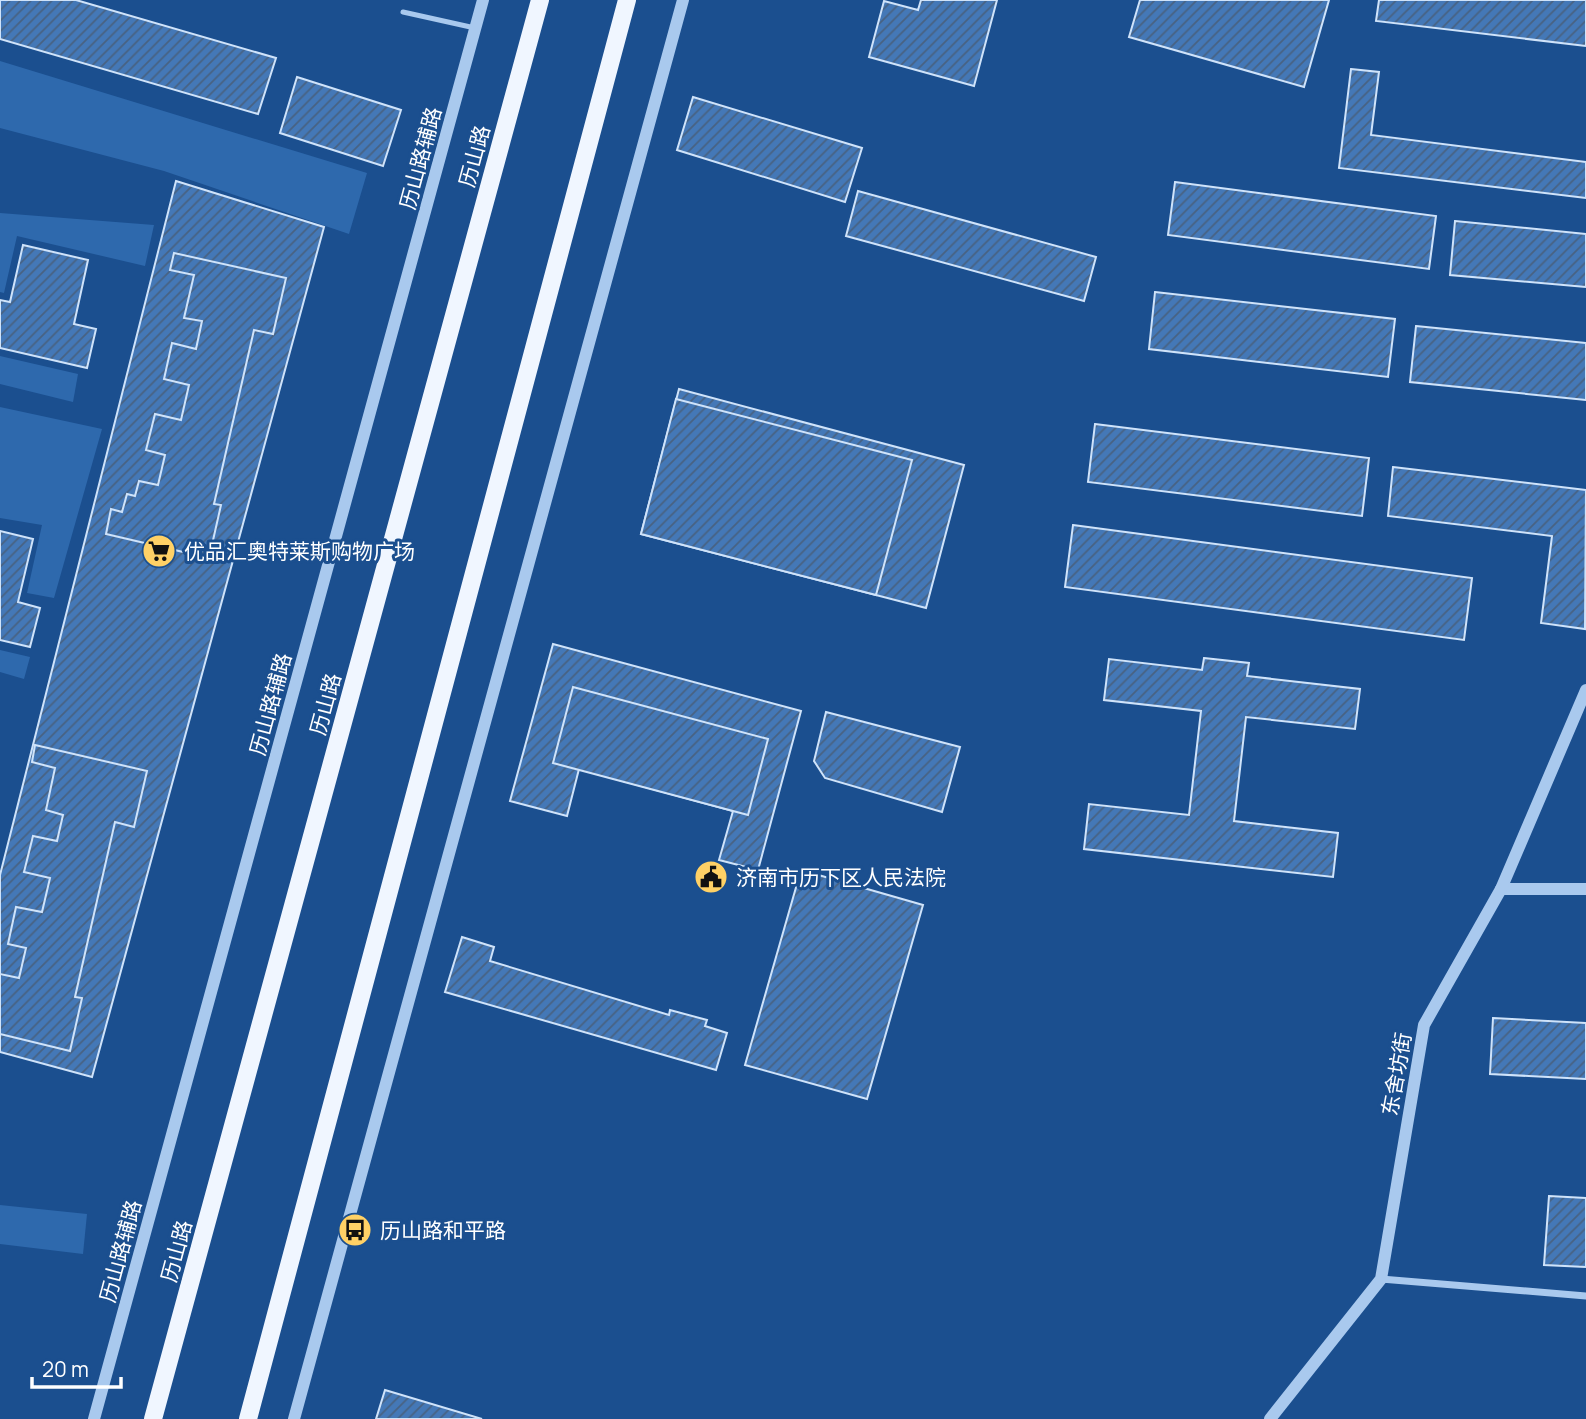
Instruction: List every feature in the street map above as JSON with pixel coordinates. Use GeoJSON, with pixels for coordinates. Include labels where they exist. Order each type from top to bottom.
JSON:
{"type":"FeatureCollection","features":[{"type":"Feature","properties":{"kind":"main road","name":"历山路"},"geometry":{"type":"LineString","coordinates":[[153,1419],[540,0]]}},
{"type":"Feature","properties":{"kind":"main road"},"geometry":{"type":"LineString","coordinates":[[248,1419],[627,0]]}},
{"type":"Feature","properties":{"kind":"street","name":"历山路辅路"},"geometry":{"type":"LineString","coordinates":[[94,1419],[483,0]]}},
{"type":"Feature","properties":{"kind":"street"},"geometry":{"type":"LineString","coordinates":[[294,1419],[683,0]]}},
{"type":"Feature","properties":{"kind":"street","name":"东舍坊街"},"geometry":{"type":"LineString","coordinates":[[1270,1419],[1381,1279],[1424,1025],[1501,889],[1586,690]]}},
{"type":"Feature","properties":{"kind":"street"},"geometry":{"type":"LineString","coordinates":[[1501,889],[1586,889]]}},
{"type":"Feature","properties":{"kind":"street"},"geometry":{"type":"LineString","coordinates":[[1381,1279],[1586,1296]]}},
{"type":"Feature","properties":{"kind":"lane"},"geometry":{"type":"LineString","coordinates":[[403,12],[475,27]]}},
{"type":"Feature","properties":{"kind":"shaded area"},"geometry":{"type":"Polygon","coordinates":[[[0,61],[367,173],[349,234],[164,171],[0,128],[0,61]]]}},
{"type":"Feature","properties":{"kind":"shaded area"},"geometry":{"type":"Polygon","coordinates":[[[0,213],[154,225],[145,266],[17,236],[4,293],[0,292],[0,213]]]}},
{"type":"Feature","properties":{"kind":"shaded area"},"geometry":{"type":"Polygon","coordinates":[[[0,356],[78,374],[73,402],[0,384],[0,356]]]}},
{"type":"Feature","properties":{"kind":"shaded area"},"geometry":{"type":"Polygon","coordinates":[[[0,407],[102,429],[54,598],[27,593],[42,525],[0,518],[0,407]]]}},
{"type":"Feature","properties":{"kind":"shaded area"},"geometry":{"type":"Polygon","coordinates":[[[0,650],[30,657],[24,679],[0,672],[0,650]]]}},
{"type":"Feature","properties":{"kind":"shaded area"},"geometry":{"type":"Polygon","coordinates":[[[0,1205],[87,1214],[83,1254],[0,1244],[0,1205]]]}},
{"type":"Feature","properties":{"kind":"building"},"geometry":{"type":"Polygon","coordinates":[[[0,0],[76,0],[276,58],[258,114],[0,39],[0,0]]]}},
{"type":"Feature","properties":{"kind":"building"},"geometry":{"type":"Polygon","coordinates":[[[921,0],[997,0],[974,86],[869,57],[884,1],[918,10],[921,0]]]}},
{"type":"Feature","properties":{"kind":"building"},"geometry":{"type":"Polygon","coordinates":[[[1140,0],[1329,0],[1304,87],[1129,37],[1140,0]]]}},
{"type":"Feature","properties":{"kind":"building"},"geometry":{"type":"Polygon","coordinates":[[[1379,0],[1586,0],[1586,46],[1376,21],[1379,0]]]}},
{"type":"Feature","properties":{"kind":"building"},"geometry":{"type":"Polygon","coordinates":[[[1351,69],[1379,72],[1371,135],[1586,162],[1586,198],[1339,168],[1351,69]]]}},
{"type":"Feature","properties":{"kind":"building"},"geometry":{"type":"Polygon","coordinates":[[[297,77],[401,110],[383,166],[280,133],[297,77]]]}},
{"type":"Feature","properties":{"kind":"building"},"geometry":{"type":"Polygon","coordinates":[[[693,97],[862,148],[845,202],[677,150],[693,97]]]}},
{"type":"Feature","properties":{"kind":"building","name":"优品汇奥特莱斯购物广场"},"geometry":{"type":"Polygon","coordinates":[[[176,181],[324,227],[92,1077],[0,1052],[0,875],[176,181]]]}},
{"type":"Feature","properties":{"kind":"building"},"geometry":{"type":"Polygon","coordinates":[[[1175,182],[1436,216],[1429,269],[1168,235],[1175,182]]]}},
{"type":"Feature","properties":{"kind":"building"},"geometry":{"type":"Polygon","coordinates":[[[858,191],[1096,257],[1084,301],[846,236],[858,191]]]}},
{"type":"Feature","properties":{"kind":"building"},"geometry":{"type":"Polygon","coordinates":[[[1455,221],[1586,234],[1586,287],[1450,275],[1455,221]]]}},
{"type":"Feature","properties":{"kind":"building"},"geometry":{"type":"Polygon","coordinates":[[[23,245],[88,260],[74,324],[96,329],[87,368],[0,348],[0,300],[10,302],[23,245]]]}},
{"type":"Feature","properties":{"kind":"building"},"geometry":{"type":"Polygon","coordinates":[[[174,253],[286,278],[273,334],[254,330],[214,504],[221,505],[209,558],[106,534],[111,509],[122,512],[127,494],[135,496],[139,481],[158,485],[165,455],[146,450],[155,414],[181,420],[189,385],[164,379],[172,343],[196,349],[202,321],[184,318],[194,275],[170,270],[174,253]]]}},
{"type":"Feature","properties":{"kind":"building"},"geometry":{"type":"Polygon","coordinates":[[[1155,292],[1395,319],[1388,377],[1149,349],[1155,292]]]}},
{"type":"Feature","properties":{"kind":"building"},"geometry":{"type":"Polygon","coordinates":[[[1416,326],[1586,343],[1586,400],[1410,382],[1416,326]]]}},
{"type":"Feature","properties":{"kind":"building"},"geometry":{"type":"Polygon","coordinates":[[[679,389],[964,465],[926,608],[641,534],[679,389]]]}},
{"type":"Feature","properties":{"kind":"building"},"geometry":{"type":"Polygon","coordinates":[[[676,399],[912,460],[876,595],[641,534],[676,399]]]}},
{"type":"Feature","properties":{"kind":"building"},"geometry":{"type":"Polygon","coordinates":[[[1095,424],[1369,458],[1362,516],[1088,482],[1095,424]]]}},
{"type":"Feature","properties":{"kind":"building"},"geometry":{"type":"Polygon","coordinates":[[[1393,467],[1586,490],[1585,629],[1541,623],[1552,536],[1388,516],[1393,467]]]}},
{"type":"Feature","properties":{"kind":"building"},"geometry":{"type":"Polygon","coordinates":[[[1073,525],[1472,578],[1464,640],[1065,587],[1073,525]]]}},
{"type":"Feature","properties":{"kind":"building"},"geometry":{"type":"Polygon","coordinates":[[[0,531],[33,539],[18,602],[40,608],[30,647],[0,640],[0,531]]]}},
{"type":"Feature","properties":{"kind":"building"},"geometry":{"type":"Polygon","coordinates":[[[553,644],[801,711],[758,870],[719,860],[733,811],[579,769],[567,816],[510,801],[553,644]]]}},
{"type":"Feature","properties":{"kind":"building"},"geometry":{"type":"Polygon","coordinates":[[[1204,658],[1249,663],[1247,676],[1360,689],[1355,729],[1246,717],[1234,821],[1338,833],[1333,877],[1084,849],[1089,804],[1189,815],[1201,711],[1104,700],[1109,659],[1202,670],[1204,658]]]}},
{"type":"Feature","properties":{"kind":"building"},"geometry":{"type":"Polygon","coordinates":[[[573,687],[768,739],[748,815],[553,763],[573,687]]]}},
{"type":"Feature","properties":{"kind":"building"},"geometry":{"type":"Polygon","coordinates":[[[826,712],[960,747],[942,812],[825,778],[814,761],[826,712]]]}},
{"type":"Feature","properties":{"kind":"building"},"geometry":{"type":"Polygon","coordinates":[[[35,745],[147,771],[134,827],[115,822],[75,997],[82,998],[70,1051],[0,1034],[0,974],[19,978],[26,948],[8,944],[16,907],[42,912],[50,878],[24,872],[33,836],[57,841],[63,815],[46,810],[55,768],[32,762],[35,745]]]}},
{"type":"Feature","properties":{"kind":"building"},"geometry":{"type":"Polygon","coordinates":[[[801,870],[923,905],[867,1099],[745,1065],[801,870]]]}},
{"type":"Feature","properties":{"kind":"building"},"geometry":{"type":"Polygon","coordinates":[[[462,937],[494,947],[490,961],[669,1015],[670,1010],[707,1020],[705,1026],[727,1033],[716,1070],[445,992],[462,937]]]}},
{"type":"Feature","properties":{"kind":"building"},"geometry":{"type":"Polygon","coordinates":[[[1493,1018],[1586,1023],[1586,1079],[1490,1074],[1493,1018]]]}},
{"type":"Feature","properties":{"kind":"building"},"geometry":{"type":"Polygon","coordinates":[[[1549,1196],[1586,1198],[1586,1267],[1544,1265],[1549,1196]]]}},
{"type":"Feature","properties":{"kind":"building"},"geometry":{"type":"Polygon","coordinates":[[[385,1390],[482,1419],[376,1419],[385,1390]]]}},
{"type":"Feature","properties":{"kind":"place","name":"优品汇奥特莱斯购物广场"},"geometry":{"type":"Point","coordinates":[159,551]}},
{"type":"Feature","properties":{"kind":"place","name":"济南市历下区人民法院"},"geometry":{"type":"Point","coordinates":[711,877]}},
{"type":"Feature","properties":{"kind":"place","name":"历山路和平路"},"geometry":{"type":"Point","coordinates":[355,1230]}}]}
